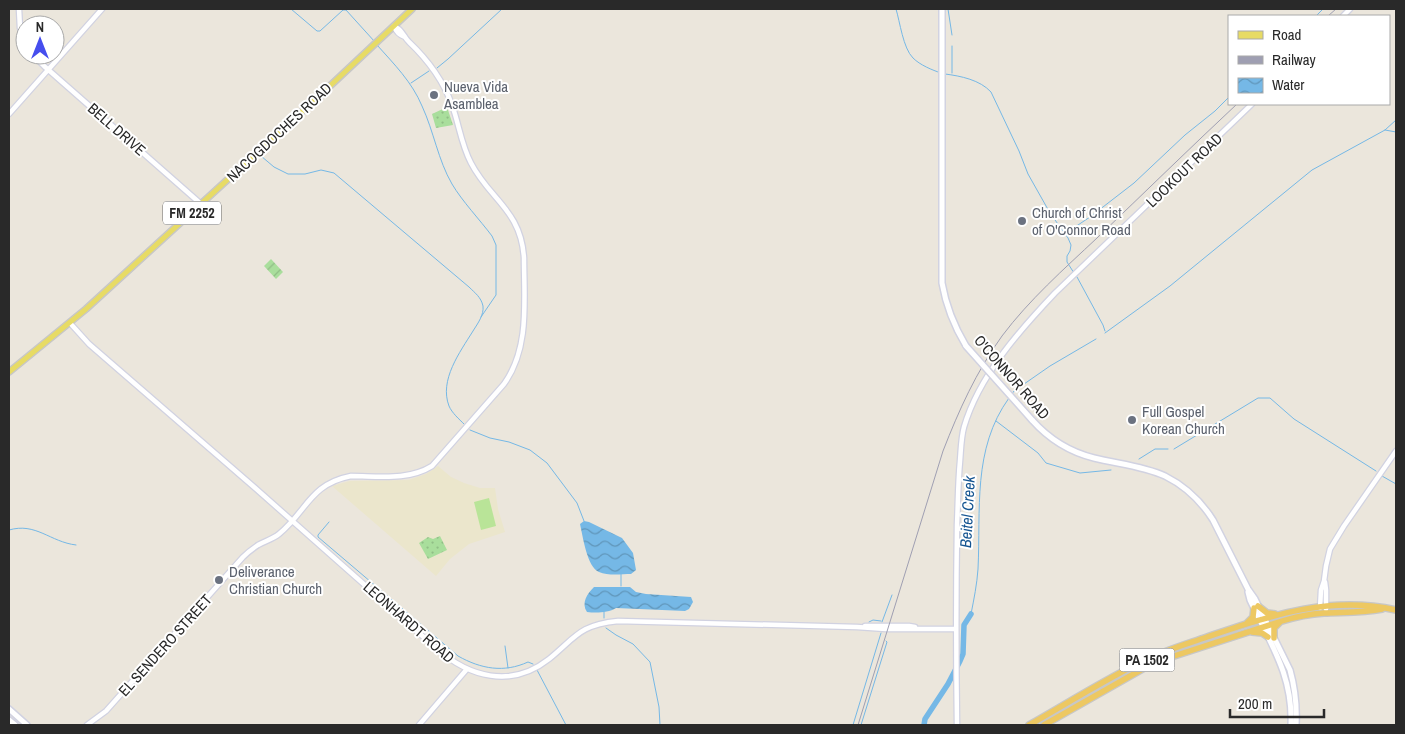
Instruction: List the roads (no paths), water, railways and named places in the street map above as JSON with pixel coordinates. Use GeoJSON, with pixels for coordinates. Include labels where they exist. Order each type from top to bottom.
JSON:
{"type":"FeatureCollection","features":[{"type":"Feature","properties":{"kind":"highway"},"geometry":{"type":"LineString","coordinates":[[1246,624],[1253,617],[1256,607],[1281,617]]}},
{"type":"Feature","properties":{"kind":"highway"},"geometry":{"type":"LineString","coordinates":[[1265,626],[1300,609],[1367,611],[1384,608],[1396,610]]}},
{"type":"Feature","properties":{"kind":"highway"},"geometry":{"type":"LineString","coordinates":[[1262,620],[1281,617]]}},
{"type":"Feature","properties":{"kind":"highway"},"geometry":{"type":"LineString","coordinates":[[1247,632],[1262,633],[1271,637],[1281,617]]}},
{"type":"Feature","properties":{"kind":"highway","name":"PA 1502"},"geometry":{"type":"LineString","coordinates":[[1029,725],[1139,663],[1177,648],[1262,620]]}},
{"type":"Feature","properties":{"kind":"highway","name":"PA 1502"},"geometry":{"type":"LineString","coordinates":[[1044,725],[1146,667],[1265,626]]}},
{"type":"Feature","properties":{"kind":"main road","name":"NACOGDOCHES ROAD"},"geometry":{"type":"LineString","coordinates":[[9,372],[70,323],[412,9]]}},
{"type":"Feature","properties":{"kind":"main road","name":"O'CONNOR ROAD"},"geometry":{"type":"LineString","coordinates":[[942,9],[942,284],[952,321],[966,346],[1032,420],[1048,435],[1065,446],[1085,455],[1152,471],[1166,477],[1185,488],[1200,502],[1213,520],[1271,637],[1285,674],[1293,707]]}},
{"type":"Feature","properties":{"kind":"main road"},"geometry":{"type":"LineString","coordinates":[[1291,725],[1293,707]]}},
{"type":"Feature","properties":{"kind":"main road"},"geometry":{"type":"LineString","coordinates":[[1293,707],[1296,725]]}},
{"type":"Feature","properties":{"kind":"main road"},"geometry":{"type":"LineString","coordinates":[[9,710],[27,725]]}},
{"type":"Feature","properties":{"kind":"main road"},"geometry":{"type":"LineString","coordinates":[[9,720],[15,725]]}},
{"type":"Feature","properties":{"kind":"street"},"geometry":{"type":"LineString","coordinates":[[9,114],[102,9]]}},
{"type":"Feature","properties":{"kind":"street","name":"EL SENDERO STREET"},"geometry":{"type":"LineString","coordinates":[[87,725],[106,711],[242,558],[257,546],[276,536],[293,521],[318,491],[336,480],[351,476],[411,475],[432,466],[507,380],[516,364],[524,321],[524,258],[518,229],[511,216],[471,164],[461,140],[452,105],[435,73],[421,53],[405,37],[395,31],[394,26]]}},
{"type":"Feature","properties":{"kind":"street","name":"BELL DRIVE"},"geometry":{"type":"LineString","coordinates":[[43,65],[201,204]]}},
{"type":"Feature","properties":{"kind":"street","name":"LOOKOUT ROAD"},"geometry":{"type":"LineString","coordinates":[[956,725],[958,503],[962,439],[970,410],[982,388],[1017,336],[1055,293],[1251,105]]}},
{"type":"Feature","properties":{"kind":"street","name":"LEONHARDT ROAD"},"geometry":{"type":"LineString","coordinates":[[70,323],[89,344],[436,648],[452,661],[476,673],[492,676],[517,675],[545,662],[581,631],[596,624],[608,622],[956,629]]}},
{"type":"Feature","properties":{"kind":"street"},"geometry":{"type":"LineString","coordinates":[[1323,610],[1326,590],[1324,581],[1328,554],[1332,543],[1396,451]]}},
{"type":"Feature","properties":{"kind":"street"},"geometry":{"type":"LineString","coordinates":[[419,725],[467,669]]}},
{"type":"Feature","properties":{"kind":"water"},"geometry":{"type":"Polygon","coordinates":[[[584,521],[622,538],[633,553],[636,570],[631,574],[615,574],[599,572],[595,569],[591,564],[584,544],[580,524],[584,521]]]}},
{"type":"Feature","properties":{"kind":"water"},"geometry":{"type":"Polygon","coordinates":[[[594,587],[630,587],[636,592],[646,594],[691,597],[693,602],[689,609],[685,611],[616,608],[606,612],[587,612],[585,609],[586,599],[594,587]]]}},
{"type":"Feature","properties":{"kind":"waterway"},"geometry":{"type":"LineString","coordinates":[[291,9],[317,31],[320,31],[343,10],[346,10],[375,42]]}},
{"type":"Feature","properties":{"kind":"waterway"},"geometry":{"type":"LineString","coordinates":[[437,68],[502,9]]}},
{"type":"Feature","properties":{"kind":"waterway","name":"Beitel Creek"},"geometry":{"type":"LineString","coordinates":[[896,9],[904,42],[910,54],[919,63],[941,73]]}},
{"type":"Feature","properties":{"kind":"waterway"},"geometry":{"type":"LineString","coordinates":[[948,9],[952,35]]}},
{"type":"Feature","properties":{"kind":"waterway"},"geometry":{"type":"LineString","coordinates":[[1317,15],[1323,9]]}},
{"type":"Feature","properties":{"kind":"waterway"},"geometry":{"type":"LineString","coordinates":[[377,45],[402,74],[418,97],[447,175],[466,204],[492,236],[496,245],[496,295],[481,317]]}},
{"type":"Feature","properties":{"kind":"waterway"},"geometry":{"type":"LineString","coordinates":[[952,46],[952,73]]}},
{"type":"Feature","properties":{"kind":"waterway"},"geometry":{"type":"LineString","coordinates":[[411,83],[429,71]]}},
{"type":"Feature","properties":{"kind":"waterway","name":"Beitel Creek"},"geometry":{"type":"LineString","coordinates":[[945,74],[964,77],[981,84],[991,92],[1028,174],[1050,213],[1068,238],[1071,245],[1067,262],[1074,273]]}},
{"type":"Feature","properties":{"kind":"waterway"},"geometry":{"type":"LineString","coordinates":[[1066,233],[1134,183],[1228,98]]}},
{"type":"Feature","properties":{"kind":"waterway"},"geometry":{"type":"LineString","coordinates":[[1105,333],[1170,286],[1312,170],[1385,130],[1396,120]]}},
{"type":"Feature","properties":{"kind":"waterway"},"geometry":{"type":"LineString","coordinates":[[1385,130],[1396,132]]}},
{"type":"Feature","properties":{"kind":"waterway"},"geometry":{"type":"LineString","coordinates":[[261,156],[274,167],[288,174],[305,174],[321,170],[334,173],[469,287],[479,298],[483,306],[482,316],[457,357],[447,386],[449,406],[464,424]]}},
{"type":"Feature","properties":{"kind":"waterway","name":"Beitel Creek"},"geometry":{"type":"LineString","coordinates":[[1077,277],[1105,331]]}},
{"type":"Feature","properties":{"kind":"waterway","name":"Beitel Creek"},"geometry":{"type":"LineString","coordinates":[[1011,395],[1050,366],[1096,339]]}},
{"type":"Feature","properties":{"kind":"waterway","name":"Beitel Creek"},"geometry":{"type":"LineString","coordinates":[[971,614],[978,569],[979,502],[984,459],[989,438],[997,418],[1009,398]]}},
{"type":"Feature","properties":{"kind":"waterway"},"geometry":{"type":"LineString","coordinates":[[1174,449],[1258,398],[1270,398],[1294,419],[1376,471]]}},
{"type":"Feature","properties":{"kind":"waterway"},"geometry":{"type":"LineString","coordinates":[[996,421],[1038,453],[1046,463],[1080,473],[1111,470]]}},
{"type":"Feature","properties":{"kind":"waterway"},"geometry":{"type":"LineString","coordinates":[[470,430],[530,450],[547,463],[577,503],[584,521]]}},
{"type":"Feature","properties":{"kind":"waterway"},"geometry":{"type":"LineString","coordinates":[[1139,459],[1155,449],[1168,449]]}},
{"type":"Feature","properties":{"kind":"waterway"},"geometry":{"type":"LineString","coordinates":[[1382,476],[1396,484]]}},
{"type":"Feature","properties":{"kind":"waterway"},"geometry":{"type":"LineString","coordinates":[[329,522],[318,537],[458,656],[475,664],[493,668],[510,668],[528,662],[533,664]]}},
{"type":"Feature","properties":{"kind":"waterway"},"geometry":{"type":"LineString","coordinates":[[9,530],[19,528],[35,530],[76,545]]}},
{"type":"Feature","properties":{"kind":"waterway"},"geometry":{"type":"LineString","coordinates":[[621,573],[621,586]]}},
{"type":"Feature","properties":{"kind":"waterway"},"geometry":{"type":"LineString","coordinates":[[882,622],[892,595]]}},
{"type":"Feature","properties":{"kind":"waterway"},"geometry":{"type":"LineString","coordinates":[[604,612],[604,618]]}},
{"type":"Feature","properties":{"kind":"waterway","name":"Beitel Creek"},"geometry":{"type":"LineString","coordinates":[[924,725],[925,719],[948,684],[963,654],[964,625],[971,614]]}},
{"type":"Feature","properties":{"kind":"waterway"},"geometry":{"type":"LineString","coordinates":[[869,622],[873,620],[881,621]]}},
{"type":"Feature","properties":{"kind":"waterway"},"geometry":{"type":"LineString","coordinates":[[606,628],[633,644],[650,662],[659,707],[660,725]]}},
{"type":"Feature","properties":{"kind":"waterway"},"geometry":{"type":"LineString","coordinates":[[853,725],[881,633]]}},
{"type":"Feature","properties":{"kind":"waterway"},"geometry":{"type":"LineString","coordinates":[[861,725],[886,641]]}},
{"type":"Feature","properties":{"kind":"waterway"},"geometry":{"type":"LineString","coordinates":[[505,646],[508,668]]}},
{"type":"Feature","properties":{"kind":"waterway"},"geometry":{"type":"LineString","coordinates":[[537,670],[566,725]]}},
{"type":"Feature","properties":{"kind":"railway"},"geometry":{"type":"LineString","coordinates":[[1329,15],[1336,9]]}},
{"type":"Feature","properties":{"kind":"railway"},"geometry":{"type":"LineString","coordinates":[[858,725],[943,451],[962,406],[984,363],[1012,323],[1035,297],[1236,105]]}},
{"type":"Feature","properties":{"kind":"place","name":"Nueva Vida Asamblea"},"geometry":{"type":"Point","coordinates":[434,95]}},
{"type":"Feature","properties":{"kind":"place","name":"Church of Christ of O'Connor Road"},"geometry":{"type":"Point","coordinates":[1022,221]}},
{"type":"Feature","properties":{"kind":"place","name":"Full Gospel Korean Church"},"geometry":{"type":"Point","coordinates":[1132,420]}},
{"type":"Feature","properties":{"kind":"place","name":"Deliverance Christian Church"},"geometry":{"type":"Point","coordinates":[219,580]}}]}
